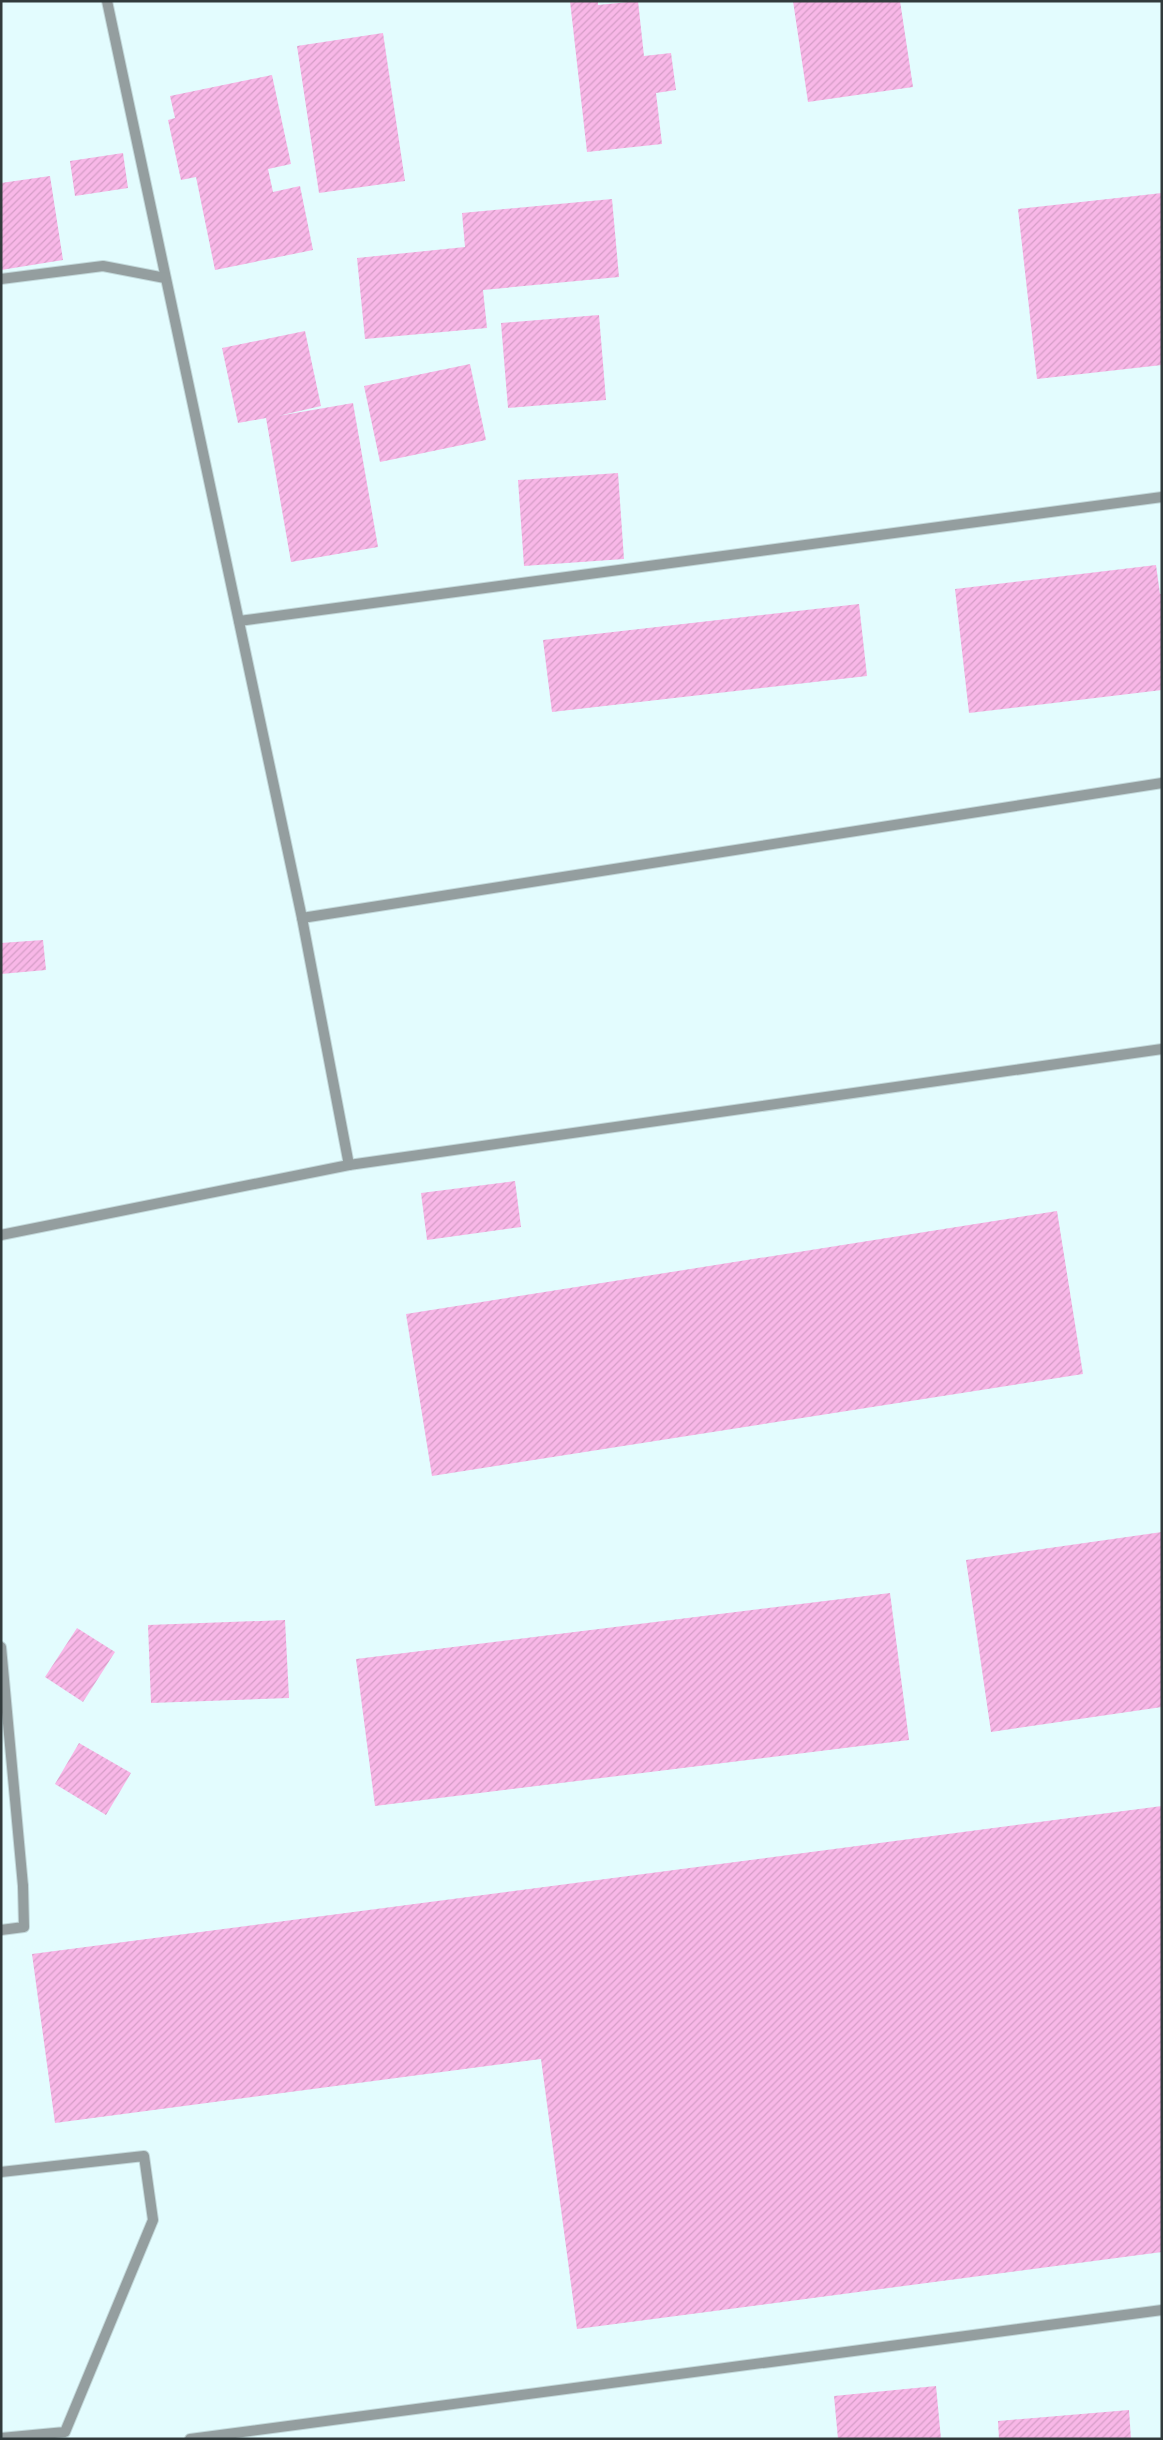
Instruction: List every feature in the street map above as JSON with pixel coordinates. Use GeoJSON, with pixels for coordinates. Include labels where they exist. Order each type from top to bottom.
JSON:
{"type":"FeatureCollection","features":[{"type":"Feature","properties":{"kind":"street"},"geometry":{"type":"LineString","coordinates":[[107,1],[302,918],[349,1165]]}},
{"type":"Feature","properties":{"kind":"street"},"geometry":{"type":"LineString","coordinates":[[1,279],[103,266],[165,278]]}},
{"type":"Feature","properties":{"kind":"street"},"geometry":{"type":"LineString","coordinates":[[239,621],[1162,497]]}},
{"type":"Feature","properties":{"kind":"street"},"geometry":{"type":"LineString","coordinates":[[302,918],[1162,782]]}},
{"type":"Feature","properties":{"kind":"street"},"geometry":{"type":"LineString","coordinates":[[1,1235],[349,1165],[1162,1049]]}},
{"type":"Feature","properties":{"kind":"street"},"geometry":{"type":"LineString","coordinates":[[1,1646],[23,1886],[24,1927],[1,1930]]}},
{"type":"Feature","properties":{"kind":"street"},"geometry":{"type":"LineString","coordinates":[[1,2172],[144,2156],[153,2220],[65,2432],[1,2438]]}},
{"type":"Feature","properties":{"kind":"street"},"geometry":{"type":"LineString","coordinates":[[190,2439],[1162,2310]]}},
{"type":"Feature","properties":{"kind":"building"},"geometry":{"type":"Polygon","coordinates":[[[570,1],[598,1],[598,5],[638,1],[644,56],[671,53],[676,90],[656,93],[662,144],[587,152],[570,1]]]}},
{"type":"Feature","properties":{"kind":"building"},"geometry":{"type":"Polygon","coordinates":[[[793,1],[900,1],[913,87],[808,102],[793,1]]]}},
{"type":"Feature","properties":{"kind":"building"},"geometry":{"type":"Polygon","coordinates":[[[383,33],[405,181],[319,193],[297,46],[383,33]]]}},
{"type":"Feature","properties":{"kind":"building"},"geometry":{"type":"Polygon","coordinates":[[[272,75],[291,164],[268,169],[273,192],[300,186],[313,250],[215,270],[196,177],[181,180],[168,120],[175,118],[170,96],[272,75]]]}},
{"type":"Feature","properties":{"kind":"building"},"geometry":{"type":"Polygon","coordinates":[[[123,153],[128,188],[75,196],[70,161],[123,153]]]}},
{"type":"Feature","properties":{"kind":"building"},"geometry":{"type":"Polygon","coordinates":[[[50,176],[63,260],[1,270],[1,183],[50,176]]]}},
{"type":"Feature","properties":{"kind":"building"},"geometry":{"type":"Polygon","coordinates":[[[1162,193],[1162,365],[1037,379],[1018,209],[1162,193]]]}},
{"type":"Feature","properties":{"kind":"building"},"geometry":{"type":"Polygon","coordinates":[[[612,199],[619,277],[483,290],[487,328],[365,339],[357,258],[465,247],[462,213],[612,199]]]}},
{"type":"Feature","properties":{"kind":"building"},"geometry":{"type":"Polygon","coordinates":[[[599,315],[606,400],[508,408],[501,323],[599,315]]]}},
{"type":"Feature","properties":{"kind":"building"},"geometry":{"type":"Polygon","coordinates":[[[305,331],[321,406],[278,416],[353,403],[378,547],[291,562],[266,418],[238,423],[222,348],[305,331]]]}},
{"type":"Feature","properties":{"kind":"building"},"geometry":{"type":"Polygon","coordinates":[[[470,364],[486,440],[380,462],[364,386],[470,364]]]}},
{"type":"Feature","properties":{"kind":"building"},"geometry":{"type":"Polygon","coordinates":[[[618,473],[624,559],[524,566],[518,480],[618,473]]]}},
{"type":"Feature","properties":{"kind":"building"},"geometry":{"type":"Polygon","coordinates":[[[1156,565],[1160,594],[1162,594],[1162,690],[969,713],[955,589],[1156,565]]]}},
{"type":"Feature","properties":{"kind":"building"},"geometry":{"type":"Polygon","coordinates":[[[859,604],[867,676],[552,712],[543,640],[859,604]]]}},
{"type":"Feature","properties":{"kind":"building"},"geometry":{"type":"Polygon","coordinates":[[[43,940],[46,970],[1,974],[1,943],[43,940]]]}},
{"type":"Feature","properties":{"kind":"building"},"geometry":{"type":"Polygon","coordinates":[[[515,1181],[521,1227],[427,1240],[421,1193],[515,1181]]]}},
{"type":"Feature","properties":{"kind":"building"},"geometry":{"type":"Polygon","coordinates":[[[1057,1211],[1083,1374],[432,1476],[406,1314],[1057,1211]]]}},
{"type":"Feature","properties":{"kind":"building"},"geometry":{"type":"Polygon","coordinates":[[[1162,1532],[1162,1707],[991,1732],[966,1560],[1162,1532]]]}},
{"type":"Feature","properties":{"kind":"building"},"geometry":{"type":"Polygon","coordinates":[[[890,1593],[909,1740],[375,1806],[356,1659],[890,1593]]]}},
{"type":"Feature","properties":{"kind":"building"},"geometry":{"type":"Polygon","coordinates":[[[285,1620],[289,1698],[151,1703],[148,1625],[285,1620]]]}},
{"type":"Feature","properties":{"kind":"building"},"geometry":{"type":"Polygon","coordinates":[[[77,1628],[115,1652],[83,1702],[45,1677],[77,1628]]]}},
{"type":"Feature","properties":{"kind":"building"},"geometry":{"type":"Polygon","coordinates":[[[79,1743],[131,1773],[106,1815],[55,1784],[79,1743]]]}},
{"type":"Feature","properties":{"kind":"building"},"geometry":{"type":"Polygon","coordinates":[[[1162,1806],[1162,2252],[577,2329],[541,2059],[55,2123],[32,1954],[1162,1806]]]}},
{"type":"Feature","properties":{"kind":"building"},"geometry":{"type":"Polygon","coordinates":[[[936,2386],[941,2439],[838,2439],[834,2396],[936,2386]]]}},
{"type":"Feature","properties":{"kind":"building"},"geometry":{"type":"Polygon","coordinates":[[[1129,2410],[1131,2439],[999,2439],[998,2421],[1129,2410]]]}}]}
